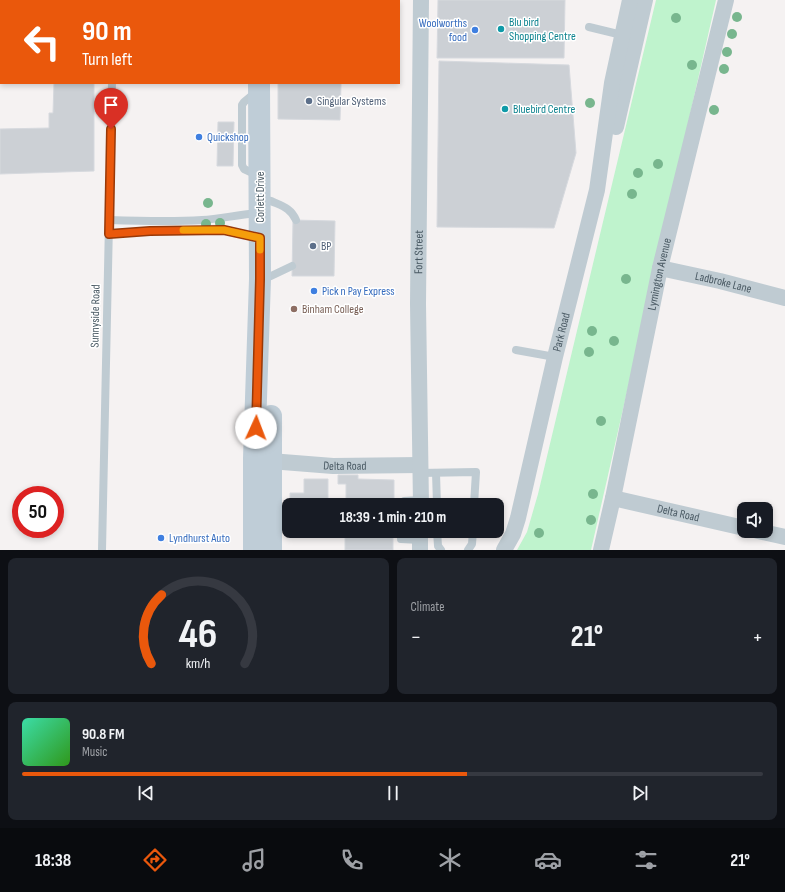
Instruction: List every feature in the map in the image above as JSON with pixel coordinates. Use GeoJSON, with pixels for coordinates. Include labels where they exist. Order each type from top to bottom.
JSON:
{"type":"FeatureCollection","features":[{"type":"Feature","properties":{"kind":"main road","name":"Corlett Drive"},"geometry":{"type":"LineString","coordinates":[[264,85],[260,176],[266,207],[271,276],[271,550]]}},
{"type":"Feature","properties":{"kind":"main road","name":"Corlett Drive"},"geometry":{"type":"LineString","coordinates":[[254,550],[254,458],[260,238],[266,207],[271,140],[264,85]]}},
{"type":"Feature","properties":{"kind":"street","name":"Fort Street"},"geometry":{"type":"LineString","coordinates":[[421,0],[418,304],[421,498]]}},
{"type":"Feature","properties":{"kind":"street","name":"Park Road"},"geometry":{"type":"LineString","coordinates":[[606,152],[612,83],[630,0]]}},
{"type":"Feature","properties":{"kind":"street","name":"Park Road"},"geometry":{"type":"LineString","coordinates":[[504,550],[513,534],[555,357],[645,0]]}},
{"type":"Feature","properties":{"kind":"street","name":"Lymington Avenue"},"geometry":{"type":"LineString","coordinates":[[601,550],[660,268],[726,0]]}},
{"type":"Feature","properties":{"kind":"street","name":"Ladbroke Lane"},"geometry":{"type":"LineString","coordinates":[[660,268],[720,280],[785,298]]}},
{"type":"Feature","properties":{"kind":"street","name":"Delta Road"},"geometry":{"type":"LineString","coordinates":[[270,461],[333,466],[420,469]]}},
{"type":"Feature","properties":{"kind":"street","name":"Delta Road"},"geometry":{"type":"LineString","coordinates":[[613,498],[737,526]]}},
{"type":"Feature","properties":{"kind":"street"},"geometry":{"type":"LineString","coordinates":[[773,534],[785,537]]}},
{"type":"Feature","properties":{"kind":"lane"},"geometry":{"type":"LineString","coordinates":[[589,27],[622,35],[632,30],[640,22]]}},
{"type":"Feature","properties":{"kind":"lane","name":"Sunnyside Road"},"geometry":{"type":"LineString","coordinates":[[102,550],[112,84]]}},
{"type":"Feature","properties":{"kind":"lane"},"geometry":{"type":"LineString","coordinates":[[109,220],[172,222],[203,220],[245,214],[266,207],[289,209],[296,220]]}},
{"type":"Feature","properties":{"kind":"lane"},"geometry":{"type":"LineString","coordinates":[[109,234],[150,231],[224,230],[260,238]]}},
{"type":"Feature","properties":{"kind":"lane"},"geometry":{"type":"LineString","coordinates":[[271,276],[292,266]]}},
{"type":"Feature","properties":{"kind":"lane"},"geometry":{"type":"LineString","coordinates":[[516,350],[555,357]]}},
{"type":"Feature","properties":{"kind":"lane"},"geometry":{"type":"LineString","coordinates":[[420,469],[436,473],[476,472],[474,498]]}},
{"type":"Feature","properties":{"kind":"lane"},"geometry":{"type":"LineString","coordinates":[[436,473],[437,498]]}},
{"type":"Feature","properties":{"kind":"lane"},"geometry":{"type":"LineString","coordinates":[[401,538],[420,540]]}},
{"type":"Feature","properties":{"kind":"lane"},"geometry":{"type":"LineString","coordinates":[[437,538],[438,546],[441,550]]}},
{"type":"Feature","properties":{"kind":"lane"},"geometry":{"type":"LineString","coordinates":[[468,550],[472,544],[472,538]]}},
{"type":"Feature","properties":{"kind":"green space"},"geometry":{"type":"Polygon","coordinates":[[[656,0],[716,0],[591,550],[517,550],[527,532],[538,494],[656,0]]]}},
{"type":"Feature","properties":{"kind":"building","name":"Blu bird Shopping Centre"},"geometry":{"type":"Polygon","coordinates":[[[438,0],[565,0],[564,58],[437,58],[438,0]]]}},
{"type":"Feature","properties":{"kind":"building","name":"Bluebird Centre"},"geometry":{"type":"Polygon","coordinates":[[[439,61],[569,65],[576,153],[554,228],[437,227],[439,61]]]}},
{"type":"Feature","properties":{"kind":"building"},"geometry":{"type":"Polygon","coordinates":[[[54,84],[94,84],[94,171],[0,174],[0,129],[49,128],[49,113],[53,113],[54,84]]]}},
{"type":"Feature","properties":{"kind":"building","name":"Singular Systems"},"geometry":{"type":"Polygon","coordinates":[[[278,84],[341,84],[340,120],[278,119],[278,84]]]}},
{"type":"Feature","properties":{"kind":"building"},"geometry":{"type":"Polygon","coordinates":[[[218,122],[234,122],[233,166],[217,166],[218,122]]]}},
{"type":"Feature","properties":{"kind":"building"},"geometry":{"type":"Polygon","coordinates":[[[293,220],[335,221],[334,276],[292,276],[293,220]]]}},
{"type":"Feature","properties":{"kind":"building"},"geometry":{"type":"Polygon","coordinates":[[[338,475],[358,475],[358,479],[394,480],[394,498],[346,498],[346,484],[338,484],[338,475]]]}},
{"type":"Feature","properties":{"kind":"building"},"geometry":{"type":"Polygon","coordinates":[[[304,479],[328,479],[328,498],[290,498],[290,493],[304,493],[304,479]]]}},
{"type":"Feature","properties":{"kind":"building"},"geometry":{"type":"Polygon","coordinates":[[[345,538],[393,538],[393,550],[345,550],[345,538]]]}},
{"type":"Feature","properties":{"kind":"slow traffic"},"geometry":{"type":"LineString","coordinates":[[183,230],[224,230],[260,238],[260,250]]}},
{"type":"Feature","properties":{"kind":"place","name":"Blu bird Shopping Centre"},"geometry":{"type":"Point","coordinates":[501,29]}},
{"type":"Feature","properties":{"kind":"place","name":"Woolworths food"},"geometry":{"type":"Point","coordinates":[475,30]}},
{"type":"Feature","properties":{"kind":"place","name":"Singular Systems"},"geometry":{"type":"Point","coordinates":[309,101]}},
{"type":"Feature","properties":{"kind":"place","name":"Bluebird Centre"},"geometry":{"type":"Point","coordinates":[505,109]}},
{"type":"Feature","properties":{"kind":"place","name":"Quickshop"},"geometry":{"type":"Point","coordinates":[199,137]}},
{"type":"Feature","properties":{"kind":"place","name":"BP"},"geometry":{"type":"Point","coordinates":[313,246]}},
{"type":"Feature","properties":{"kind":"place","name":"Pick n Pay Express"},"geometry":{"type":"Point","coordinates":[314,291]}},
{"type":"Feature","properties":{"kind":"place","name":"Binham College"},"geometry":{"type":"Point","coordinates":[294,309]}},
{"type":"Feature","properties":{"kind":"place","name":"Lyndhurst Auto"},"geometry":{"type":"Point","coordinates":[161,538]}},
{"type":"Feature","properties":{"kind":"route"},"geometry":{"type":"LineString","coordinates":[[111,129],[109,234],[150,231],[224,230],[260,238],[256,428]]}}]}
